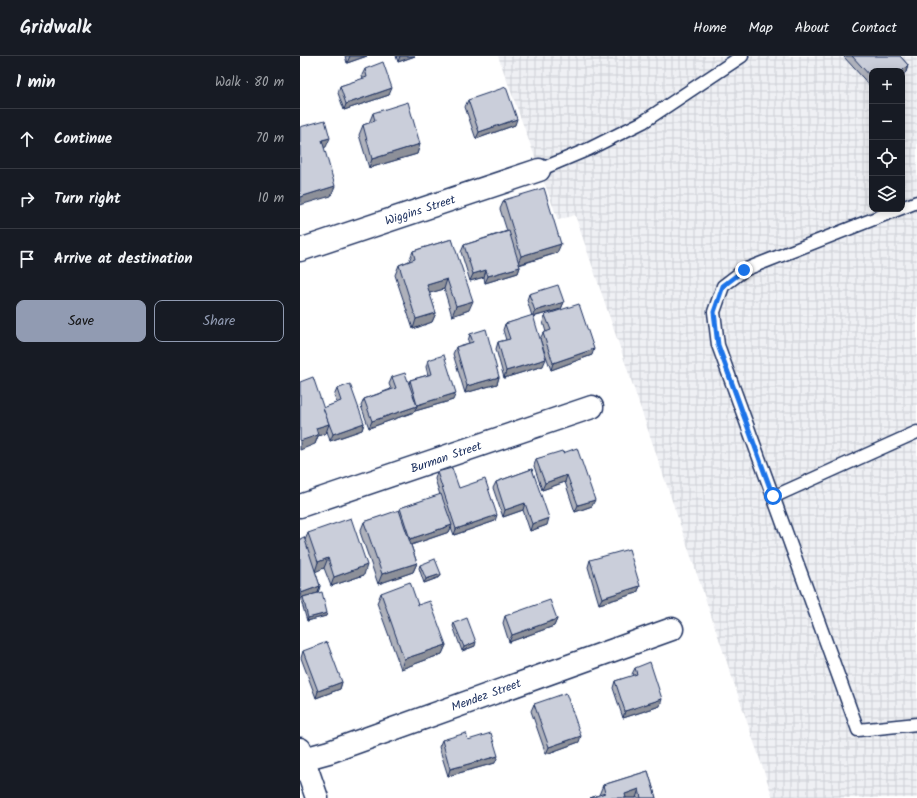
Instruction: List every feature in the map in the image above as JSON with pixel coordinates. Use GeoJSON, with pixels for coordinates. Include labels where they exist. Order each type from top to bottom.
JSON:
{"type":"FeatureCollection","features":[{"type":"Feature","properties":{"kind":"street","name":"Wiggins Street"},"geometry":{"type":"LineString","coordinates":[[300,250],[539,170]]}},
{"type":"Feature","properties":{"kind":"street","name":"Burman Street"},"geometry":{"type":"LineString","coordinates":[[300,506],[592,407]]}},
{"type":"Feature","properties":{"kind":"street","name":"Mendez Street"},"geometry":{"type":"LineString","coordinates":[[301,756],[330,752],[672,629]]}},
{"type":"Feature","properties":{"kind":"street"},"geometry":{"type":"LineString","coordinates":[[301,756],[317,798]]}},
{"type":"Feature","properties":{"kind":"lane"},"geometry":{"type":"LineString","coordinates":[[539,170],[589,149],[643,122],[742,56]]}},
{"type":"Feature","properties":{"kind":"lane"},"geometry":{"type":"LineString","coordinates":[[917,202],[744,270],[723,286],[714,312],[718,345],[858,730],[917,724]]}},
{"type":"Feature","properties":{"kind":"lane"},"geometry":{"type":"LineString","coordinates":[[773,496],[917,432]]}},
{"type":"Feature","properties":{"kind":"shaded area"},"geometry":{"type":"Polygon","coordinates":[[[498,56],[917,56],[917,798],[773,798],[575,215],[558,220],[498,56]]]}},
{"type":"Feature","properties":{"kind":"building"},"geometry":{"type":"Polygon","coordinates":[[[852,56],[900,56],[908,65],[905,68],[869,68],[869,75],[852,56]]]}},
{"type":"Feature","properties":{"kind":"building"},"geometry":{"type":"Polygon","coordinates":[[[383,62],[392,88],[346,104],[340,86],[367,77],[365,69],[383,62]]]}},
{"type":"Feature","properties":{"kind":"building"},"geometry":{"type":"Polygon","coordinates":[[[506,87],[517,119],[479,132],[468,100],[506,87]]]}},
{"type":"Feature","properties":{"kind":"building"},"geometry":{"type":"Polygon","coordinates":[[[408,102],[420,144],[372,159],[363,125],[375,121],[373,113],[408,102]]]}},
{"type":"Feature","properties":{"kind":"building"},"geometry":{"type":"Polygon","coordinates":[[[325,120],[330,138],[322,140],[335,186],[300,197],[300,127],[325,120]]]}},
{"type":"Feature","properties":{"kind":"building"},"geometry":{"type":"Polygon","coordinates":[[[544,188],[561,244],[521,256],[504,200],[544,188]]]}},
{"type":"Feature","properties":{"kind":"building"},"geometry":{"type":"Polygon","coordinates":[[[509,231],[520,267],[488,276],[486,270],[473,274],[464,245],[509,231]]]}},
{"type":"Feature","properties":{"kind":"building"},"geometry":{"type":"Polygon","coordinates":[[[452,239],[473,301],[456,306],[447,279],[427,285],[436,313],[416,319],[399,265],[415,259],[413,251],[452,239]]]}},
{"type":"Feature","properties":{"kind":"building"},"geometry":{"type":"Polygon","coordinates":[[[558,285],[564,302],[535,311],[529,294],[558,285]]]}},
{"type":"Feature","properties":{"kind":"building"},"geometry":{"type":"Polygon","coordinates":[[[579,304],[594,349],[553,363],[543,333],[551,330],[545,315],[579,304]]]}},
{"type":"Feature","properties":{"kind":"building"},"geometry":{"type":"Polygon","coordinates":[[[533,315],[546,359],[506,371],[498,342],[510,339],[505,324],[533,315]]]}},
{"type":"Feature","properties":{"kind":"building"},"geometry":{"type":"Polygon","coordinates":[[[486,329],[499,377],[467,386],[456,347],[473,342],[470,334],[486,329]]]}},
{"type":"Feature","properties":{"kind":"building"},"geometry":{"type":"Polygon","coordinates":[[[444,355],[456,393],[417,405],[410,380],[432,374],[428,360],[444,355]]]}},
{"type":"Feature","properties":{"kind":"building"},"geometry":{"type":"Polygon","coordinates":[[[405,373],[417,406],[372,421],[364,399],[396,388],[392,377],[405,373]]]}},
{"type":"Feature","properties":{"kind":"building"},"geometry":{"type":"Polygon","coordinates":[[[313,377],[329,424],[316,428],[318,435],[300,441],[300,382],[313,377]]]}},
{"type":"Feature","properties":{"kind":"building"},"geometry":{"type":"Polygon","coordinates":[[[350,384],[364,423],[333,434],[323,408],[341,401],[337,389],[350,384]]]}},
{"type":"Feature","properties":{"kind":"building"},"geometry":{"type":"Polygon","coordinates":[[[577,448],[595,500],[578,505],[567,475],[545,483],[536,459],[562,451],[563,453],[577,448]]]}},
{"type":"Feature","properties":{"kind":"building"},"geometry":{"type":"Polygon","coordinates":[[[452,468],[459,488],[485,479],[497,515],[456,529],[437,472],[452,468]]]}},
{"type":"Feature","properties":{"kind":"building"},"geometry":{"type":"Polygon","coordinates":[[[532,469],[549,518],[532,524],[525,503],[505,510],[496,482],[532,469]]]}},
{"type":"Feature","properties":{"kind":"building"},"geometry":{"type":"Polygon","coordinates":[[[441,494],[452,525],[410,539],[400,508],[441,494]]]}},
{"type":"Feature","properties":{"kind":"building"},"geometry":{"type":"Polygon","coordinates":[[[399,510],[417,563],[382,574],[364,522],[399,510]]]}},
{"type":"Feature","properties":{"kind":"building"},"geometry":{"type":"Polygon","coordinates":[[[351,518],[367,565],[334,577],[328,558],[318,562],[308,533],[351,518]]]}},
{"type":"Feature","properties":{"kind":"building"},"geometry":{"type":"Polygon","coordinates":[[[304,537],[320,586],[301,593],[300,539],[304,537]]]}},
{"type":"Feature","properties":{"kind":"building"},"geometry":{"type":"Polygon","coordinates":[[[629,549],[640,586],[602,598],[590,560],[629,549]]]}},
{"type":"Feature","properties":{"kind":"building"},"geometry":{"type":"Polygon","coordinates":[[[435,559],[441,574],[426,579],[420,565],[435,559]]]}},
{"type":"Feature","properties":{"kind":"building"},"geometry":{"type":"Polygon","coordinates":[[[410,582],[418,605],[430,601],[446,645],[404,659],[381,593],[410,582]]]}},
{"type":"Feature","properties":{"kind":"building"},"geometry":{"type":"Polygon","coordinates":[[[322,592],[327,613],[308,618],[303,597],[322,592]]]}},
{"type":"Feature","properties":{"kind":"building"},"geometry":{"type":"Polygon","coordinates":[[[550,600],[557,619],[512,635],[505,616],[550,600]]]}},
{"type":"Feature","properties":{"kind":"building"},"geometry":{"type":"Polygon","coordinates":[[[467,618],[476,642],[464,647],[454,623],[467,618]]]}},
{"type":"Feature","properties":{"kind":"building"},"geometry":{"type":"Polygon","coordinates":[[[327,642],[342,682],[318,691],[303,651],[327,642]]]}},
{"type":"Feature","properties":{"kind":"building"},"geometry":{"type":"Polygon","coordinates":[[[650,662],[662,699],[625,711],[615,681],[637,674],[635,668],[650,662]]]}},
{"type":"Feature","properties":{"kind":"building"},"geometry":{"type":"Polygon","coordinates":[[[566,693],[581,736],[549,747],[534,704],[566,693]]]}},
{"type":"Feature","properties":{"kind":"building"},"geometry":{"type":"Polygon","coordinates":[[[466,733],[468,740],[491,733],[498,756],[450,769],[442,740],[466,733]]]}},
{"type":"Feature","properties":{"kind":"building"},"geometry":{"type":"Polygon","coordinates":[[[648,771],[656,798],[641,798],[639,789],[625,794],[626,798],[590,798],[605,793],[603,785],[648,771]]]}},
{"type":"Feature","properties":{"kind":"route"},"geometry":{"type":"LineString","coordinates":[[744,270],[723,286],[714,312],[718,345],[773,496]]}}]}
